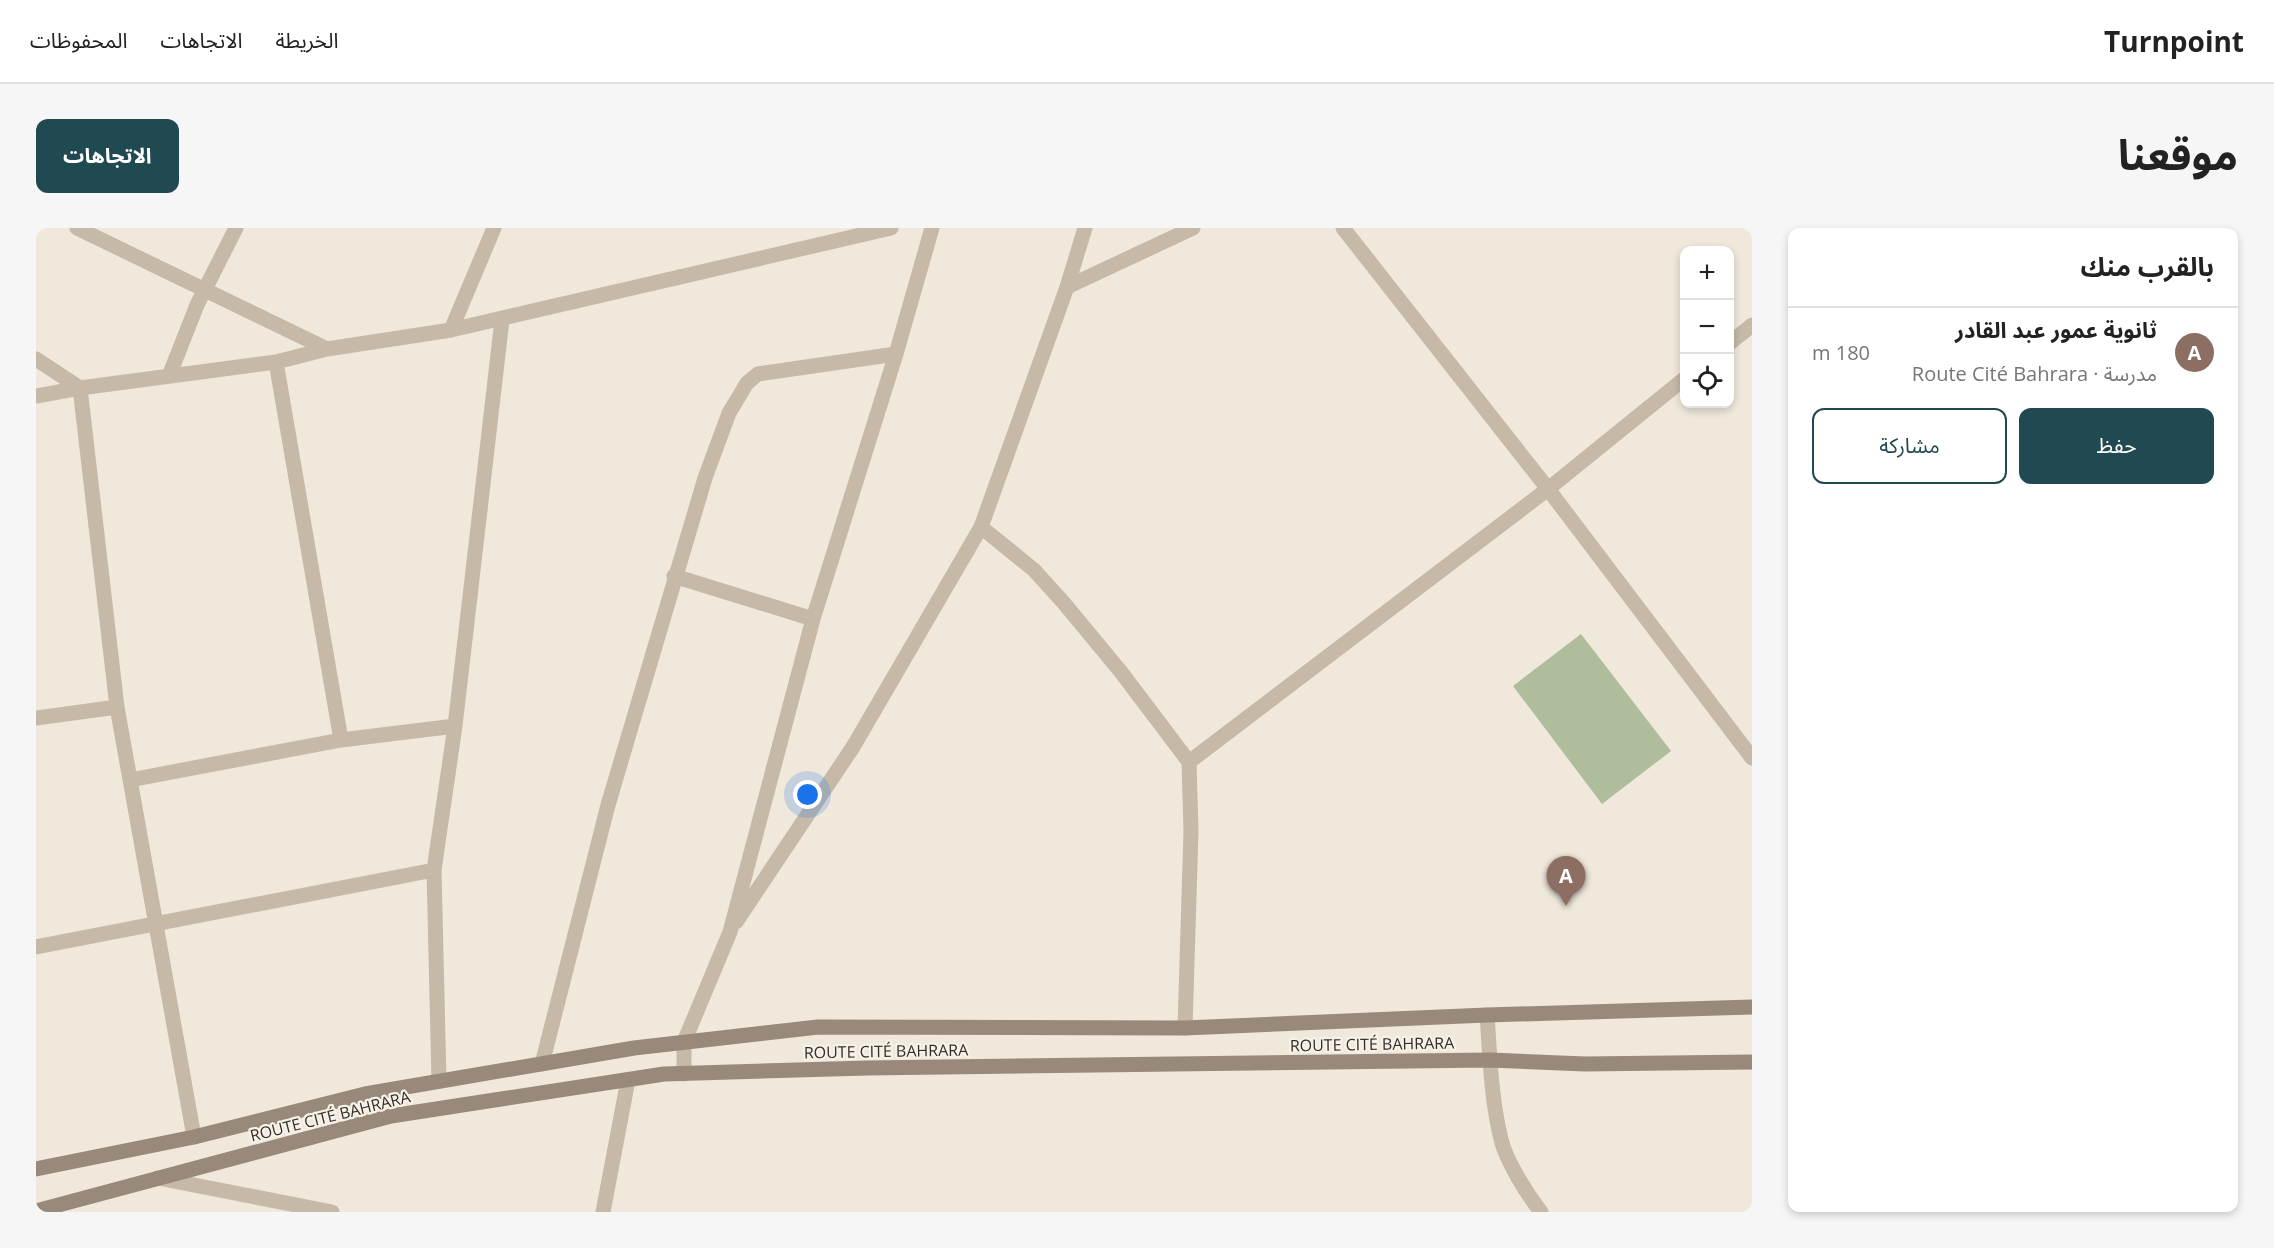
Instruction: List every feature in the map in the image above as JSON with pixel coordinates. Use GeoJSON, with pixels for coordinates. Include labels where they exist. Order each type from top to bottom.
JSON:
{"type":"FeatureCollection","features":[{"type":"Feature","properties":{"kind":"main road"},"geometry":{"type":"LineString","coordinates":[[36,1169],[194,1137],[365,1094],[634,1047],[818,1027],[1185,1029],[1487,1015],[1752,1007]]}},
{"type":"Feature","properties":{"kind":"main road","name":"ROUTE CITÉ BAHRARA"},"geometry":{"type":"LineString","coordinates":[[36,1211],[391,1116],[628,1080],[684,1074],[867,1068],[1490,1060],[1585,1064],[1752,1062]]}},
{"type":"Feature","properties":{"kind":"street"},"geometry":{"type":"LineString","coordinates":[[78,228],[205,288],[327,350]]}},
{"type":"Feature","properties":{"kind":"street"},"geometry":{"type":"LineString","coordinates":[[169,376],[205,288],[236,228]]}},
{"type":"Feature","properties":{"kind":"street"},"geometry":{"type":"LineString","coordinates":[[451,330],[494,228]]}},
{"type":"Feature","properties":{"kind":"street"},"geometry":{"type":"LineString","coordinates":[[36,396],[276,362],[327,350],[451,330],[891,228]]}},
{"type":"Feature","properties":{"kind":"street"},"geometry":{"type":"LineString","coordinates":[[684,1074],[684,1042],[730,932],[813,619],[896,354],[932,228]]}},
{"type":"Feature","properties":{"kind":"street"},"geometry":{"type":"LineString","coordinates":[[730,932],[853,747],[981,527],[1067,288],[1085,228]]}},
{"type":"Feature","properties":{"kind":"street"},"geometry":{"type":"LineString","coordinates":[[1067,288],[1193,228]]}},
{"type":"Feature","properties":{"kind":"street"},"geometry":{"type":"LineString","coordinates":[[1343,228],[1548,489],[1752,758]]}},
{"type":"Feature","properties":{"kind":"street"},"geometry":{"type":"LineString","coordinates":[[439,1082],[434,870],[455,726],[501,320]]}},
{"type":"Feature","properties":{"kind":"street"},"geometry":{"type":"LineString","coordinates":[[1734,341],[1752,325]]}},
{"type":"Feature","properties":{"kind":"street"},"geometry":{"type":"LineString","coordinates":[[542,1064],[608,805],[674,576],[705,477],[725,424],[747,383],[758,374],[896,354]]}},
{"type":"Feature","properties":{"kind":"street"},"geometry":{"type":"LineString","coordinates":[[36,359],[80,388],[117,707],[158,924],[194,1137]]}},
{"type":"Feature","properties":{"kind":"street"},"geometry":{"type":"LineString","coordinates":[[276,362],[341,740]]}},
{"type":"Feature","properties":{"kind":"street"},"geometry":{"type":"LineString","coordinates":[[1190,762],[1548,489],[1680,383]]}},
{"type":"Feature","properties":{"kind":"street"},"geometry":{"type":"LineString","coordinates":[[981,527],[1034,570],[1063,602],[1121,672],[1190,762],[1191,831],[1185,1029]]}},
{"type":"Feature","properties":{"kind":"street"},"geometry":{"type":"LineString","coordinates":[[674,576],[813,619]]}},
{"type":"Feature","properties":{"kind":"street"},"geometry":{"type":"LineString","coordinates":[[36,718],[117,707]]}},
{"type":"Feature","properties":{"kind":"street"},"geometry":{"type":"LineString","coordinates":[[130,780],[341,740],[455,726]]}},
{"type":"Feature","properties":{"kind":"street"},"geometry":{"type":"LineString","coordinates":[[36,947],[434,870]]}},
{"type":"Feature","properties":{"kind":"street"},"geometry":{"type":"LineString","coordinates":[[1487,1015],[1490,1060],[1501,1142],[1527,1193],[1540,1212]]}},
{"type":"Feature","properties":{"kind":"street"},"geometry":{"type":"LineString","coordinates":[[603,1212],[628,1080]]}},
{"type":"Feature","properties":{"kind":"street"},"geometry":{"type":"LineString","coordinates":[[158,1178],[332,1212]]}},
{"type":"Feature","properties":{"kind":"green space"},"geometry":{"type":"Polygon","coordinates":[[[1581,634],[1671,751],[1602,804],[1513,686],[1581,634]]]}},
{"type":"Feature","properties":{"kind":"place","name":"ثانوية عمور عبد القادر"},"geometry":{"type":"Point","coordinates":[1566,906]}}]}
